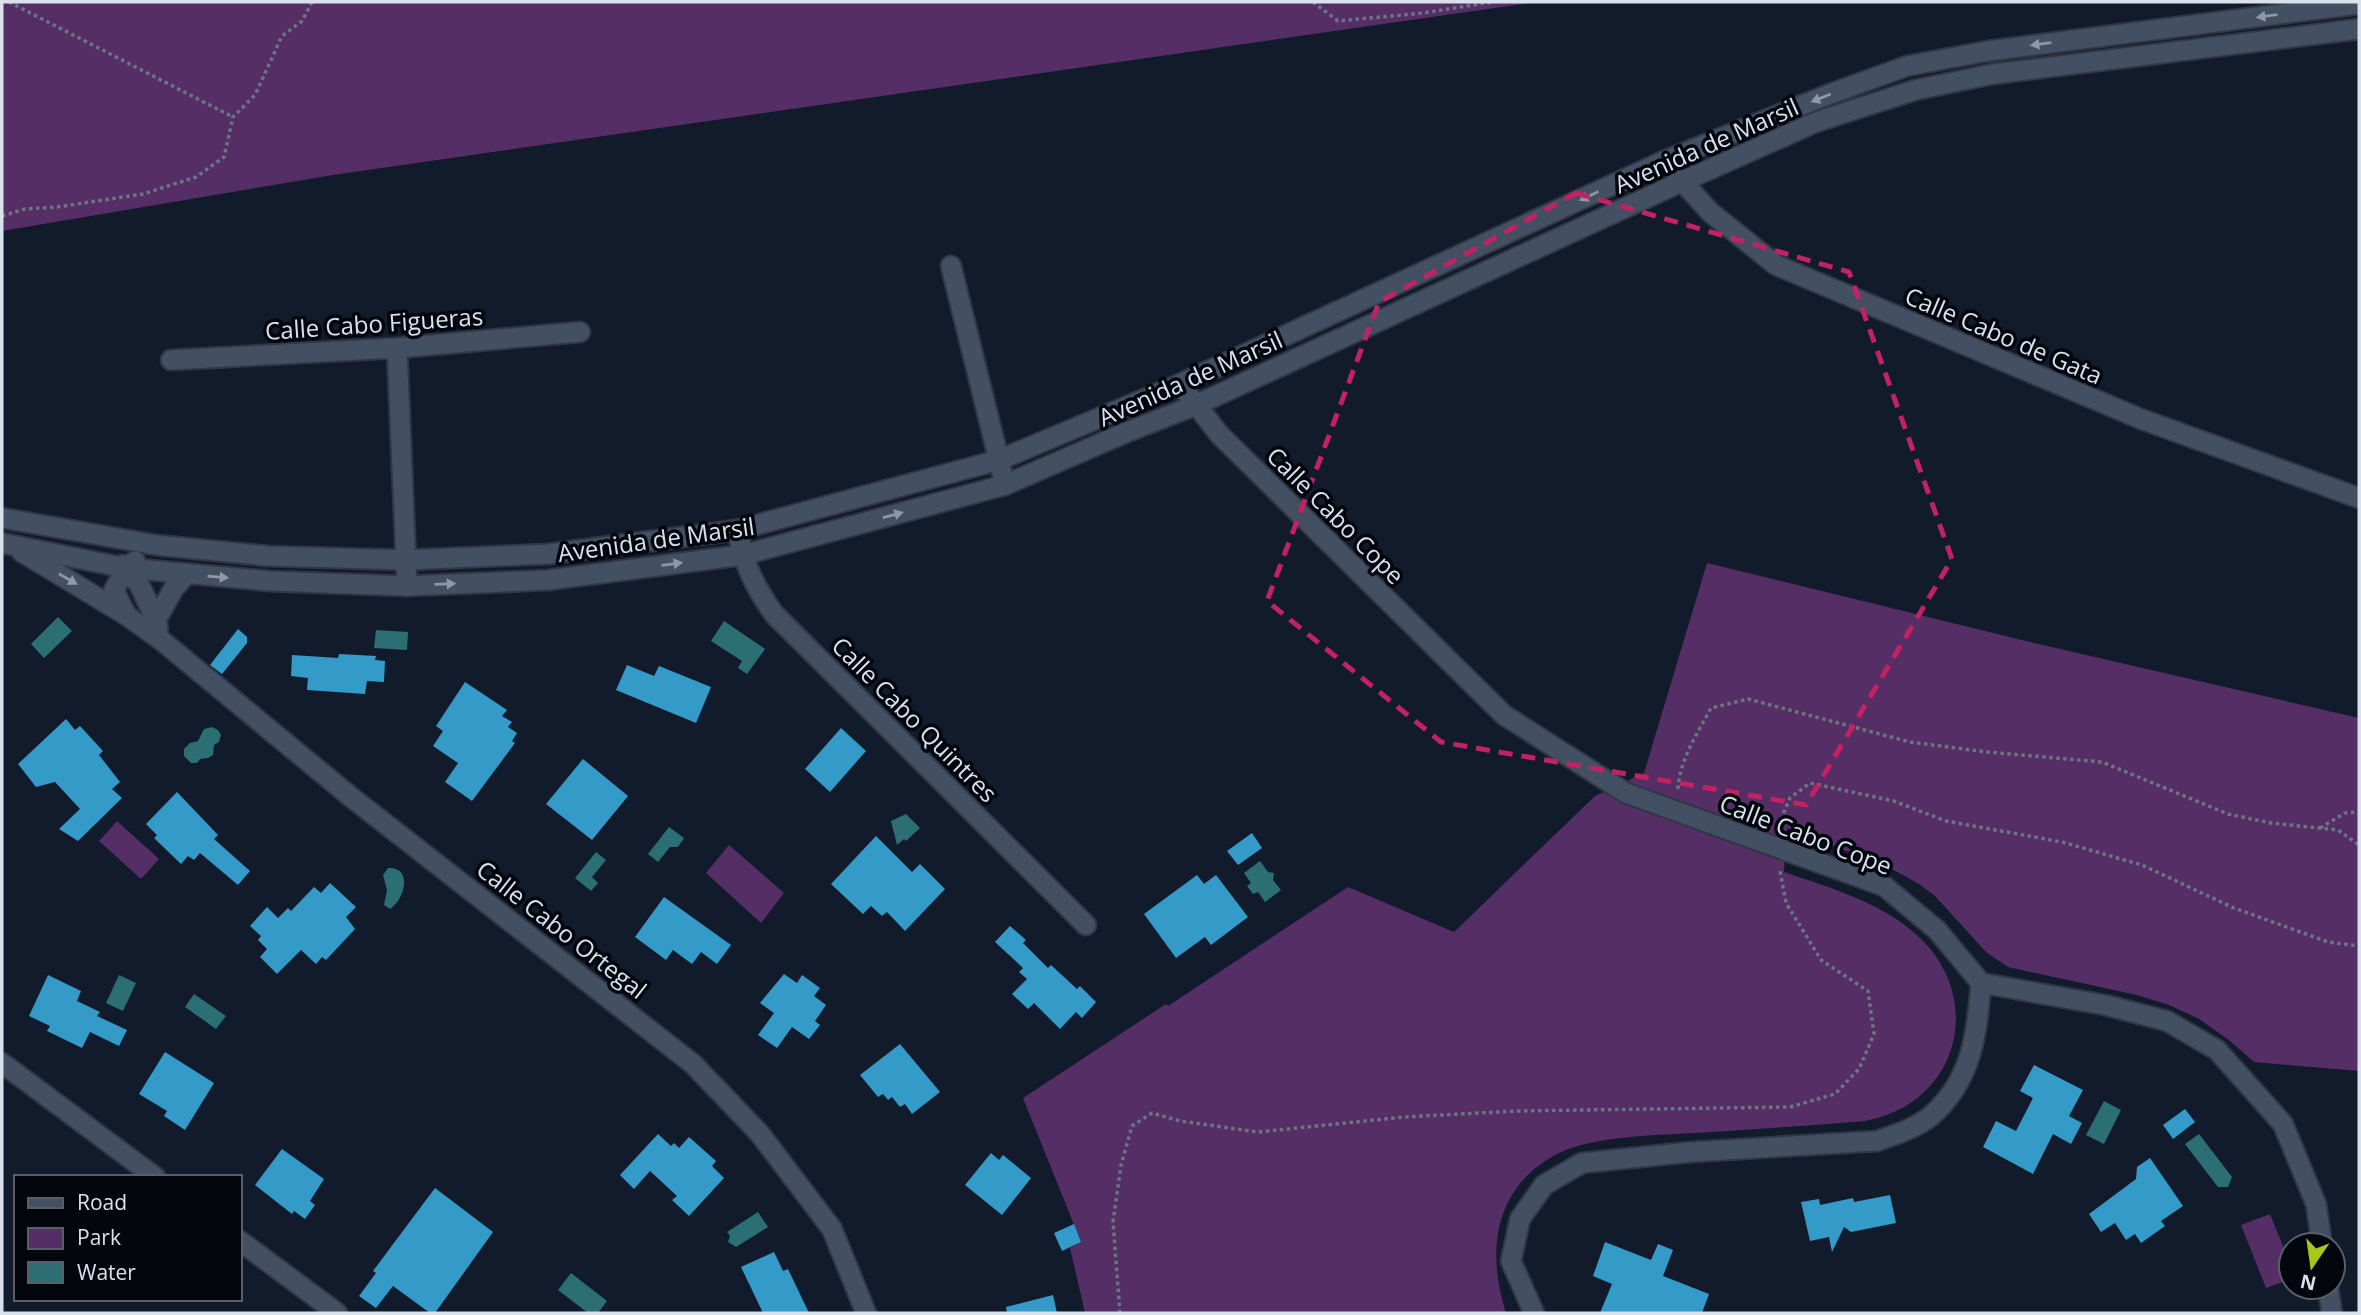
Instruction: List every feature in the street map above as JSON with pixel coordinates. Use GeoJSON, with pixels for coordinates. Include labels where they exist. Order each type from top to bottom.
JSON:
{"type":"FeatureCollection","features":[{"type":"Feature","properties":{"kind":"street","name":"Avenida de Marsil"},"geometry":{"type":"LineString","coordinates":[[2,518],[156,545],[268,556],[406,560],[548,555],[737,530],[999,460],[1180,384],[1664,161],[1907,66],[1989,51],[2359,4]]}},
{"type":"Feature","properties":{"kind":"street","name":"Avenida de Marsil"},"geometry":{"type":"LineString","coordinates":[[5,544],[125,569],[269,581],[407,586],[548,580],[743,555],[1004,485],[1196,405],[1816,122],[1915,90],[1993,74],[2359,29]]}},
{"type":"Feature","properties":{"kind":"street","name":"Calle Cabo de Gata"},"geometry":{"type":"LineString","coordinates":[[1664,161],[1710,212],[1776,265],[2141,419],[2359,498]]}},
{"type":"Feature","properties":{"kind":"street"},"geometry":{"type":"LineString","coordinates":[[951,266],[1004,485]]}},
{"type":"Feature","properties":{"kind":"street","name":"Calle Cabo Figueras"},"geometry":{"type":"LineString","coordinates":[[171,360],[397,348],[580,332]]}},
{"type":"Feature","properties":{"kind":"street"},"geometry":{"type":"LineString","coordinates":[[397,348],[407,586]]}},
{"type":"Feature","properties":{"kind":"street","name":"Calle Cabo Cope"},"geometry":{"type":"LineString","coordinates":[[1180,384],[1219,435],[1504,715],[1626,793],[1884,886],[1937,930],[1981,983]]}},
{"type":"Feature","properties":{"kind":"street","name":"Calle Cabo Quintres"},"geometry":{"type":"LineString","coordinates":[[737,530],[754,584],[774,614],[1086,925]]}},
{"type":"Feature","properties":{"kind":"street"},"geometry":{"type":"LineString","coordinates":[[87,535],[139,584],[156,620],[161,640]]}},
{"type":"Feature","properties":{"kind":"street","name":"Calle Cabo Ortegal"},"geometry":{"type":"LineString","coordinates":[[5,544],[126,615],[161,640],[351,797],[693,1064],[760,1134],[832,1229],[866,1313]]}},
{"type":"Feature","properties":{"kind":"street"},"geometry":{"type":"LineString","coordinates":[[126,615],[114,590],[125,569],[156,545]]}},
{"type":"Feature","properties":{"kind":"street"},"geometry":{"type":"LineString","coordinates":[[156,620],[174,588],[187,574]]}},
{"type":"Feature","properties":{"kind":"street"},"geometry":{"type":"LineString","coordinates":[[1534,1313],[1511,1261],[1520,1219],[1544,1185],[1582,1163],[1692,1152],[1877,1142],[1902,1132],[1930,1116],[1959,1085],[1976,1035],[1981,983],[2105,1005],[2167,1021],[2217,1050],[2283,1124],[2316,1204],[2320,1231]]}},
{"type":"Feature","properties":{"kind":"street"},"geometry":{"type":"LineString","coordinates":[[2,1063],[152,1175]]}},
{"type":"Feature","properties":{"kind":"street"},"geometry":{"type":"LineString","coordinates":[[242,1242],[337,1313]]}},
{"type":"Feature","properties":{"kind":"path"},"geometry":{"type":"LineString","coordinates":[[9,2],[233,117]]}},
{"type":"Feature","properties":{"kind":"path"},"geometry":{"type":"LineString","coordinates":[[2,216],[25,209],[143,194],[196,177],[224,157],[233,117],[255,95],[282,36],[302,21],[312,2]]}},
{"type":"Feature","properties":{"kind":"path"},"geometry":{"type":"LineString","coordinates":[[1313,2],[1338,21],[1423,13],[1492,2]]}},
{"type":"Feature","properties":{"kind":"path"},"geometry":{"type":"LineString","coordinates":[[1676,811],[1679,774],[1692,742],[1712,708],[1748,699],[1910,742],[2102,762],[2228,814],[2271,823],[2338,830],[2359,845]]}},
{"type":"Feature","properties":{"kind":"path"},"geometry":{"type":"LineString","coordinates":[[1120,1313],[1113,1222],[1121,1166],[1132,1126],[1152,1113],[1180,1121],[1258,1132],[1404,1117],[1516,1111],[1790,1107],[1835,1094],[1859,1069],[1874,1034],[1868,991],[1821,960],[1786,903],[1773,846],[1781,816],[1790,798],[1810,783],[1894,801],[1946,821],[2062,842],[2143,865],[2234,908],[2328,942],[2359,946]]}},
{"type":"Feature","properties":{"kind":"path"},"geometry":{"type":"LineString","coordinates":[[2319,828],[2345,813],[2359,812]]}},
{"type":"Feature","properties":{"kind":"highlighted area"},"geometry":{"type":"Polygon","coordinates":[[[1576,193],[1849,272],[1952,559],[1806,805],[1441,742],[1267,601],[1379,302],[1576,193]]]}},
{"type":"Feature","properties":{"kind":"green space"},"geometry":{"type":"Polygon","coordinates":[[[2,2],[1536,2],[333,175],[2,231],[2,2]]]}},
{"type":"Feature","properties":{"kind":"green space"},"geometry":{"type":"Polygon","coordinates":[[[1707,563],[2030,642],[2359,718],[2359,1071],[2254,1062],[2199,1019],[2169,1005],[2137,995],[2008,967],[1986,952],[1935,896],[1919,884],[1890,868],[1787,828],[1784,872],[1850,895],[1897,920],[1911,930],[1935,955],[1950,983],[1956,1012],[1953,1042],[1943,1069],[1924,1092],[1898,1110],[1865,1121],[1626,1137],[1573,1147],[1559,1153],[1537,1167],[1520,1183],[1508,1202],[1501,1222],[1497,1266],[1506,1313],[1085,1313],[1070,1248],[1081,1242],[1023,1098],[1348,887],[1454,932],[1595,796],[1644,773],[1707,563]]]}},
{"type":"Feature","properties":{"kind":"green space"},"geometry":{"type":"Polygon","coordinates":[[[117,821],[159,859],[141,879],[99,841],[117,821]]]}},
{"type":"Feature","properties":{"kind":"green space"},"geometry":{"type":"Polygon","coordinates":[[[729,845],[784,893],[761,923],[706,873],[729,845]]]}},
{"type":"Feature","properties":{"kind":"green space"},"geometry":{"type":"Polygon","coordinates":[[[2270,1214],[2277,1231],[2277,1284],[2266,1288],[2241,1225],[2270,1214]]]}},
{"type":"Feature","properties":{"kind":"water"},"geometry":{"type":"Polygon","coordinates":[[[58,617],[72,631],[44,658],[31,644],[58,617]]]}},
{"type":"Feature","properties":{"kind":"water"},"geometry":{"type":"Polygon","coordinates":[[[724,621],[765,649],[747,674],[738,668],[742,661],[711,641],[724,621]]]}},
{"type":"Feature","properties":{"kind":"water"},"geometry":{"type":"Polygon","coordinates":[[[376,630],[408,632],[407,650],[374,648],[376,630]]]}},
{"type":"Feature","properties":{"kind":"water"},"geometry":{"type":"Polygon","coordinates":[[[212,727],[221,735],[219,742],[214,745],[213,755],[191,763],[184,756],[184,749],[190,743],[198,741],[204,729],[212,727]]]}},
{"type":"Feature","properties":{"kind":"water"},"geometry":{"type":"Polygon","coordinates":[[[906,814],[920,828],[906,841],[904,839],[897,845],[891,821],[906,814]]]}},
{"type":"Feature","properties":{"kind":"water"},"geometry":{"type":"Polygon","coordinates":[[[669,827],[684,838],[678,847],[670,847],[658,862],[648,854],[669,827]]]}},
{"type":"Feature","properties":{"kind":"water"},"geometry":{"type":"Polygon","coordinates":[[[596,852],[606,860],[592,877],[598,883],[591,891],[575,878],[596,852]]]}},
{"type":"Feature","properties":{"kind":"water"},"geometry":{"type":"Polygon","coordinates":[[[1260,861],[1268,872],[1274,873],[1273,880],[1281,890],[1265,902],[1258,892],[1253,894],[1247,886],[1251,883],[1244,873],[1260,861]]]}},
{"type":"Feature","properties":{"kind":"water"},"geometry":{"type":"Polygon","coordinates":[[[388,868],[401,872],[404,878],[400,899],[390,909],[384,905],[387,890],[383,875],[388,868]]]}},
{"type":"Feature","properties":{"kind":"water"},"geometry":{"type":"Polygon","coordinates":[[[119,975],[136,983],[123,1011],[106,1003],[119,975]]]}},
{"type":"Feature","properties":{"kind":"water"},"geometry":{"type":"Polygon","coordinates":[[[194,994],[226,1016],[216,1029],[185,1007],[194,994]]]}},
{"type":"Feature","properties":{"kind":"water"},"geometry":{"type":"Polygon","coordinates":[[[2104,1101],[2121,1110],[2104,1144],[2086,1135],[2104,1101]]]}},
{"type":"Feature","properties":{"kind":"water"},"geometry":{"type":"Polygon","coordinates":[[[2199,1134],[2232,1177],[2228,1187],[2218,1187],[2185,1144],[2199,1134]]]}},
{"type":"Feature","properties":{"kind":"water"},"geometry":{"type":"Polygon","coordinates":[[[758,1212],[768,1227],[736,1247],[728,1242],[730,1236],[727,1232],[758,1212]]]}},
{"type":"Feature","properties":{"kind":"water"},"geometry":{"type":"Polygon","coordinates":[[[571,1273],[607,1301],[598,1313],[588,1313],[558,1290],[571,1273]]]}},
{"type":"Feature","properties":{"kind":"building"},"geometry":{"type":"Polygon","coordinates":[[[238,629],[247,637],[247,643],[222,674],[210,665],[238,629]]]}},
{"type":"Feature","properties":{"kind":"building"},"geometry":{"type":"Polygon","coordinates":[[[339,654],[376,656],[375,660],[385,661],[384,682],[367,681],[365,694],[307,690],[308,678],[291,676],[292,655],[338,658],[339,654]]]}},
{"type":"Feature","properties":{"kind":"building"},"geometry":{"type":"Polygon","coordinates":[[[627,665],[654,676],[659,666],[711,687],[696,723],[616,690],[627,665]]]}},
{"type":"Feature","properties":{"kind":"building"},"geometry":{"type":"Polygon","coordinates":[[[465,682],[507,710],[502,716],[512,722],[508,727],[517,733],[512,741],[515,743],[472,801],[445,782],[458,763],[433,746],[443,731],[436,726],[465,682]]]}},
{"type":"Feature","properties":{"kind":"building"},"geometry":{"type":"Polygon","coordinates":[[[66,719],[75,730],[80,726],[103,751],[99,755],[120,782],[112,789],[122,798],[78,841],[59,829],[80,809],[55,782],[36,787],[18,764],[66,719]]]}},
{"type":"Feature","properties":{"kind":"building"},"geometry":{"type":"Polygon","coordinates":[[[841,728],[866,751],[830,792],[805,769],[841,728]]]}},
{"type":"Feature","properties":{"kind":"building"},"geometry":{"type":"Polygon","coordinates":[[[583,759],[628,796],[592,840],[546,804],[583,759]]]}},
{"type":"Feature","properties":{"kind":"building"},"geometry":{"type":"Polygon","coordinates":[[[177,792],[218,835],[214,839],[250,871],[238,885],[200,853],[194,860],[188,856],[181,864],[154,838],[157,835],[146,824],[177,792]]]}},
{"type":"Feature","properties":{"kind":"building"},"geometry":{"type":"Polygon","coordinates":[[[1252,833],[1262,848],[1238,865],[1227,851],[1252,833]]]}},
{"type":"Feature","properties":{"kind":"building"},"geometry":{"type":"Polygon","coordinates":[[[876,836],[912,872],[920,864],[945,889],[905,931],[887,912],[882,916],[871,906],[863,914],[831,884],[876,836]]]}},
{"type":"Feature","properties":{"kind":"building"},"geometry":{"type":"Polygon","coordinates":[[[1197,875],[1204,884],[1216,875],[1248,917],[1211,945],[1205,937],[1176,958],[1144,914],[1197,875]]]}},
{"type":"Feature","properties":{"kind":"building"},"geometry":{"type":"Polygon","coordinates":[[[330,883],[356,907],[346,917],[355,929],[326,960],[322,957],[316,964],[301,950],[277,974],[260,957],[267,949],[258,940],[261,936],[250,926],[267,907],[278,918],[288,908],[291,911],[314,887],[321,893],[330,883]]]}},
{"type":"Feature","properties":{"kind":"building"},"geometry":{"type":"Polygon","coordinates":[[[664,897],[731,945],[717,964],[701,952],[692,964],[673,950],[666,960],[635,937],[664,897]]]}},
{"type":"Feature","properties":{"kind":"building"},"geometry":{"type":"Polygon","coordinates":[[[1010,926],[1026,940],[1023,943],[1048,968],[1051,965],[1077,989],[1080,986],[1096,1002],[1082,1018],[1076,1012],[1060,1029],[1034,1003],[1028,1009],[1012,994],[1027,979],[1019,972],[1023,968],[995,942],[1010,926]]]}},
{"type":"Feature","properties":{"kind":"building"},"geometry":{"type":"Polygon","coordinates":[[[784,974],[797,983],[802,975],[820,988],[814,996],[826,1005],[815,1021],[820,1025],[809,1039],[792,1027],[777,1048],[758,1035],[774,1013],[760,1003],[784,974]]]}},
{"type":"Feature","properties":{"kind":"building"},"geometry":{"type":"Polygon","coordinates":[[[48,975],[81,991],[77,1001],[100,1012],[97,1016],[127,1030],[119,1046],[90,1032],[82,1048],[47,1031],[50,1026],[29,1016],[48,975]]]}},
{"type":"Feature","properties":{"kind":"building"},"geometry":{"type":"Polygon","coordinates":[[[900,1044],[940,1092],[912,1114],[905,1104],[900,1107],[892,1097],[888,1100],[883,1094],[878,1097],[860,1075],[900,1044]]]}},
{"type":"Feature","properties":{"kind":"building"},"geometry":{"type":"Polygon","coordinates":[[[165,1052],[214,1083],[185,1130],[164,1116],[167,1111],[139,1094],[165,1052]]]}},
{"type":"Feature","properties":{"kind":"building"},"geometry":{"type":"Polygon","coordinates":[[[2034,1065],[2083,1090],[2069,1116],[2082,1123],[2071,1144],[2053,1134],[2033,1174],[1983,1147],[1996,1121],[2016,1131],[2033,1098],[2020,1091],[2034,1065]]]}},
{"type":"Feature","properties":{"kind":"building"},"geometry":{"type":"Polygon","coordinates":[[[2185,1109],[2195,1122],[2173,1139],[2163,1125],[2185,1109]]]}},
{"type":"Feature","properties":{"kind":"building"},"geometry":{"type":"Polygon","coordinates":[[[658,1134],[671,1146],[674,1143],[679,1148],[689,1137],[716,1161],[712,1166],[724,1178],[689,1216],[672,1200],[677,1196],[650,1171],[634,1189],[620,1175],[658,1134]]]}},
{"type":"Feature","properties":{"kind":"building"},"geometry":{"type":"Polygon","coordinates":[[[282,1149],[324,1179],[310,1201],[315,1205],[305,1219],[294,1211],[292,1214],[255,1185],[282,1149]]]}},
{"type":"Feature","properties":{"kind":"building"},"geometry":{"type":"Polygon","coordinates":[[[991,1153],[999,1160],[1003,1155],[1031,1178],[1002,1215],[965,1185],[991,1153]]]}},
{"type":"Feature","properties":{"kind":"building"},"geometry":{"type":"Polygon","coordinates":[[[2150,1158],[2183,1206],[2161,1221],[2165,1226],[2141,1243],[2135,1234],[2126,1240],[2115,1223],[2101,1232],[2089,1214],[2136,1179],[2137,1167],[2150,1158]]]}},
{"type":"Feature","properties":{"kind":"building"},"geometry":{"type":"Polygon","coordinates":[[[435,1188],[493,1232],[435,1313],[430,1313],[393,1286],[376,1308],[359,1296],[376,1273],[373,1271],[435,1188]]]}},
{"type":"Feature","properties":{"kind":"building"},"geometry":{"type":"Polygon","coordinates":[[[1890,1195],[1896,1223],[1851,1232],[1844,1227],[1832,1252],[1829,1237],[1810,1241],[1801,1202],[1819,1199],[1820,1205],[1853,1198],[1854,1202],[1890,1195]]]}},
{"type":"Feature","properties":{"kind":"building"},"geometry":{"type":"Polygon","coordinates":[[[1074,1224],[1081,1242],[1062,1251],[1054,1233],[1074,1224]]]}},
{"type":"Feature","properties":{"kind":"building"},"geometry":{"type":"Polygon","coordinates":[[[1605,1242],[1651,1260],[1658,1244],[1673,1250],[1663,1276],[1709,1294],[1702,1313],[1600,1313],[1612,1284],[1593,1276],[1605,1242]]]}},
{"type":"Feature","properties":{"kind":"building"},"geometry":{"type":"Polygon","coordinates":[[[774,1252],[783,1271],[788,1269],[809,1313],[763,1313],[741,1267],[774,1252]]]}},
{"type":"Feature","properties":{"kind":"building"},"geometry":{"type":"Polygon","coordinates":[[[1053,1295],[1057,1313],[1007,1313],[1006,1307],[1053,1295]]]}}]}
